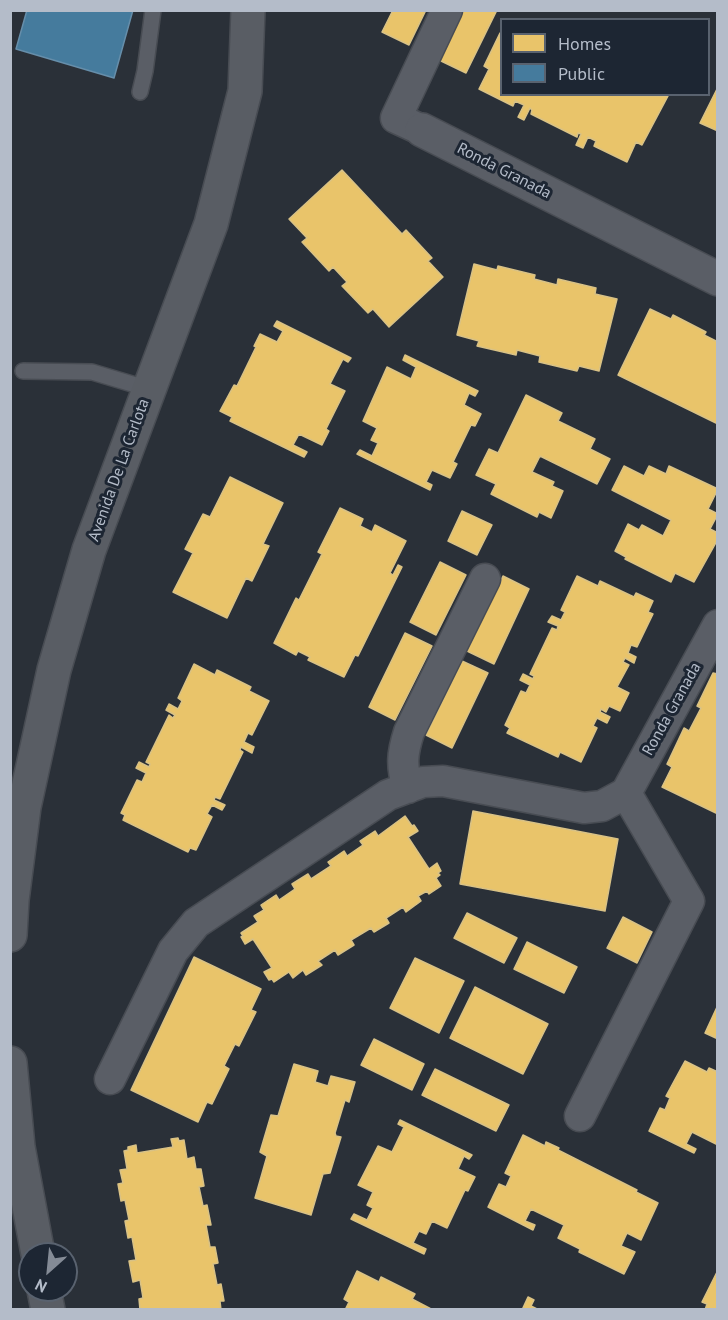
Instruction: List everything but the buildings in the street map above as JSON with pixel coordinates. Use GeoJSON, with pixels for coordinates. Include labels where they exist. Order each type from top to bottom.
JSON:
{"type":"FeatureCollection","features":[{"type":"Feature","properties":{"kind":"main road","name":"Avenida De La Carlota"},"geometry":{"type":"LineString","coordinates":[[10,935],[12,900],[24,807],[54,670],[89,550],[211,224],[245,91],[248,10]]}},
{"type":"Feature","properties":{"kind":"main road"},"geometry":{"type":"LineString","coordinates":[[10,1063],[18,1147],[36,1242]]}},
{"type":"Feature","properties":{"kind":"street","name":"Ronda Granada"},"geometry":{"type":"LineString","coordinates":[[447,10],[396,118],[717,279]]}},
{"type":"Feature","properties":{"kind":"street"},"geometry":{"type":"LineString","coordinates":[[408,788],[403,772],[403,752],[409,732],[485,579]]}},
{"type":"Feature","properties":{"kind":"street","name":"Ronda Granada"},"geometry":{"type":"LineString","coordinates":[[627,793],[717,625]]}},
{"type":"Feature","properties":{"kind":"street"},"geometry":{"type":"LineString","coordinates":[[110,1079],[173,951],[196,923],[388,795],[423,783],[443,781],[584,808],[602,806],[627,793],[689,901],[580,1116]]}},
{"type":"Feature","properties":{"kind":"lane"},"geometry":{"type":"LineString","coordinates":[[140,92],[153,10]]}},
{"type":"Feature","properties":{"kind":"lane"},"geometry":{"type":"LineString","coordinates":[[23,371],[92,372],[149,389]]}}]}
